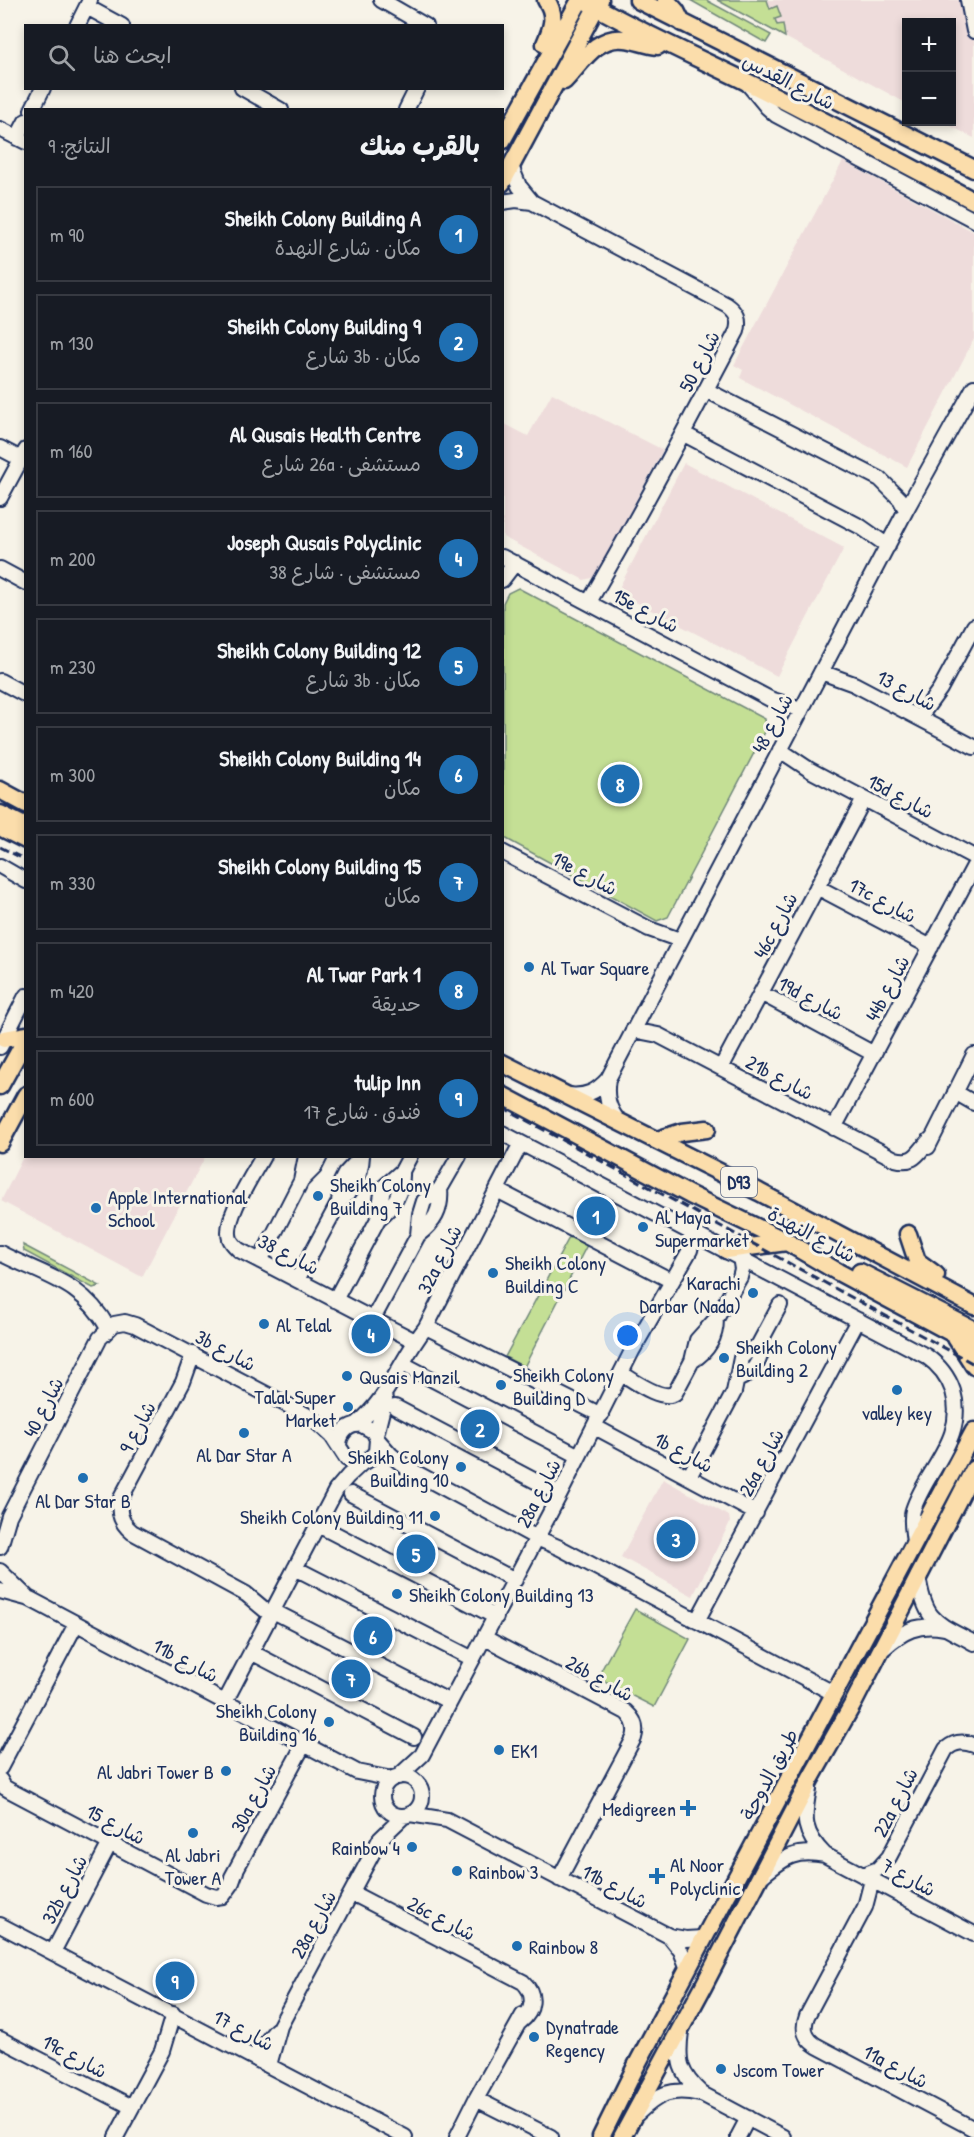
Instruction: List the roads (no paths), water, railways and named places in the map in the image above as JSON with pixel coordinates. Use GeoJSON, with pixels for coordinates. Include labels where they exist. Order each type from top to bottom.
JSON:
{"type":"FeatureCollection","features":[{"type":"Feature","properties":{"kind":"main road"},"geometry":{"type":"LineString","coordinates":[[539,74],[538,62],[553,21],[551,9],[546,0]]}},
{"type":"Feature","properties":{"kind":"main road","name":"شارع القدس"},"geometry":{"type":"LineString","coordinates":[[638,0],[974,169]]}},
{"type":"Feature","properties":{"kind":"main road"},"geometry":{"type":"LineString","coordinates":[[666,0],[676,11],[683,24]]}},
{"type":"Feature","properties":{"kind":"main road"},"geometry":{"type":"LineString","coordinates":[[504,137],[569,17],[590,2]]}},
{"type":"Feature","properties":{"kind":"main road"},"geometry":{"type":"LineString","coordinates":[[504,179],[553,88],[590,2]]}},
{"type":"Feature","properties":{"kind":"main road","name":"شارع القدس"},"geometry":{"type":"LineString","coordinates":[[590,2],[969,199]]}},
{"type":"Feature","properties":{"kind":"main road"},"geometry":{"type":"LineString","coordinates":[[553,88],[556,70],[581,19],[578,13],[569,17]]}},
{"type":"Feature","properties":{"kind":"main road"},"geometry":{"type":"LineString","coordinates":[[553,88],[569,76],[594,48],[605,41],[623,39],[652,46],[671,46]]}},
{"type":"Feature","properties":{"kind":"main road"},"geometry":{"type":"LineString","coordinates":[[969,199],[974,210]]}},
{"type":"Feature","properties":{"kind":"main road"},"geometry":{"type":"LineString","coordinates":[[3,792],[24,797]]}},
{"type":"Feature","properties":{"kind":"main road"},"geometry":{"type":"LineString","coordinates":[[3,792],[24,803]]}},
{"type":"Feature","properties":{"kind":"main road"},"geometry":{"type":"LineString","coordinates":[[0,814],[24,826]]}},
{"type":"Feature","properties":{"kind":"main road"},"geometry":{"type":"LineString","coordinates":[[3,828],[24,839]]}},
{"type":"Feature","properties":{"kind":"main road"},"geometry":{"type":"LineString","coordinates":[[3,828],[24,849]]}},
{"type":"Feature","properties":{"kind":"main road"},"geometry":{"type":"LineString","coordinates":[[2,1043],[24,1036]]}},
{"type":"Feature","properties":{"kind":"main road"},"geometry":{"type":"LineString","coordinates":[[0,1086],[24,1043]]}},
{"type":"Feature","properties":{"kind":"main road","name":"شارع النهدة"},"geometry":{"type":"LineString","coordinates":[[504,1064],[657,1140],[974,1306]]}},
{"type":"Feature","properties":{"kind":"main road","name":"شارع النهدة"},"geometry":{"type":"LineString","coordinates":[[504,1096],[700,1200],[792,1245],[974,1345]]}},
{"type":"Feature","properties":{"kind":"main road"},"geometry":{"type":"LineString","coordinates":[[0,1143],[24,1099]]}},
{"type":"Feature","properties":{"kind":"main road"},"geometry":{"type":"LineString","coordinates":[[657,1140],[682,1132],[707,1129]]}},
{"type":"Feature","properties":{"kind":"main road"},"geometry":{"type":"LineString","coordinates":[[908,1234],[912,1252],[917,1261],[942,1279],[946,1291]]}},
{"type":"Feature","properties":{"kind":"main road"},"geometry":{"type":"LineString","coordinates":[[733,1254],[792,1245],[842,1263],[974,1330]]}},
{"type":"Feature","properties":{"kind":"main road"},"geometry":{"type":"LineString","coordinates":[[952,1333],[974,1366]]}},
{"type":"Feature","properties":{"kind":"main road","name":"طريق الدوحة"},"geometry":{"type":"LineString","coordinates":[[602,2137],[704,1938],[973,1431]]}},
{"type":"Feature","properties":{"kind":"main road","name":"طريق الدوحة"},"geometry":{"type":"LineString","coordinates":[[622,2137],[974,1469]]}},
{"type":"Feature","properties":{"kind":"main road"},"geometry":{"type":"LineString","coordinates":[[811,1778],[842,1707],[841,1699],[835,1694]]}},
{"type":"Feature","properties":{"kind":"street"},"geometry":{"type":"LineString","coordinates":[[381,0],[423,24]]}},
{"type":"Feature","properties":{"kind":"street"},"geometry":{"type":"LineString","coordinates":[[968,0],[974,31]]}},
{"type":"Feature","properties":{"kind":"street"},"geometry":{"type":"LineString","coordinates":[[78,24],[89,3],[119,24]]}},
{"type":"Feature","properties":{"kind":"street"},"geometry":{"type":"LineString","coordinates":[[747,82],[767,107],[777,115],[974,220]]}},
{"type":"Feature","properties":{"kind":"street"},"geometry":{"type":"LineString","coordinates":[[33,108],[42,90]]}},
{"type":"Feature","properties":{"kind":"street"},"geometry":{"type":"LineString","coordinates":[[246,90],[277,108]]}},
{"type":"Feature","properties":{"kind":"street"},"geometry":{"type":"LineString","coordinates":[[407,108],[416,90]]}},
{"type":"Feature","properties":{"kind":"street"},"geometry":{"type":"LineString","coordinates":[[0,129],[21,140]]}},
{"type":"Feature","properties":{"kind":"street","name":"شارع 50"},"geometry":{"type":"LineString","coordinates":[[511,166],[519,186],[532,202]]}},
{"type":"Feature","properties":{"kind":"street","name":"شارع 50"},"geometry":{"type":"LineString","coordinates":[[504,202],[516,200],[532,202],[733,309],[737,316],[737,331],[592,604]]}},
{"type":"Feature","properties":{"kind":"street","name":"شارع 48"},"geometry":{"type":"LineString","coordinates":[[566,1095],[584,1096],[608,1079],[906,510],[974,387]]}},
{"type":"Feature","properties":{"kind":"street"},"geometry":{"type":"LineString","coordinates":[[706,390],[880,479],[900,499],[906,510]]}},
{"type":"Feature","properties":{"kind":"street"},"geometry":{"type":"LineString","coordinates":[[684,434],[890,543]]}},
{"type":"Feature","properties":{"kind":"street"},"geometry":{"type":"LineString","coordinates":[[0,448],[23,455],[0,498]]}},
{"type":"Feature","properties":{"kind":"street","name":"15e شارع"},"geometry":{"type":"LineString","coordinates":[[506,560],[770,699],[798,716]]}},
{"type":"Feature","properties":{"kind":"street"},"geometry":{"type":"LineString","coordinates":[[0,569],[24,582]]}},
{"type":"Feature","properties":{"kind":"street"},"geometry":{"type":"LineString","coordinates":[[923,720],[974,626]]}},
{"type":"Feature","properties":{"kind":"street","name":"شارع 13"},"geometry":{"type":"LineString","coordinates":[[824,668],[974,747]]}},
{"type":"Feature","properties":{"kind":"street"},"geometry":{"type":"LineString","coordinates":[[0,681],[24,693]]}},
{"type":"Feature","properties":{"kind":"street","name":"15d شارع"},"geometry":{"type":"LineString","coordinates":[[778,754],[974,857]]}},
{"type":"Feature","properties":{"kind":"street","name":"46c شارع"},"geometry":{"type":"LineString","coordinates":[[721,1068],[864,799]]}},
{"type":"Feature","properties":{"kind":"street","name":"19e شارع"},"geometry":{"type":"LineString","coordinates":[[504,853],[649,929],[655,936],[677,945]]}},
{"type":"Feature","properties":{"kind":"street"},"geometry":{"type":"LineString","coordinates":[[0,866],[24,880]]}},
{"type":"Feature","properties":{"kind":"street","name":"44b شارع"},"geometry":{"type":"LineString","coordinates":[[834,1128],[974,866]]}},
{"type":"Feature","properties":{"kind":"street","name":"17c شارع"},"geometry":{"type":"LineString","coordinates":[[817,887],[931,947]]}},
{"type":"Feature","properties":{"kind":"street","name":"19d شارع"},"geometry":{"type":"LineString","coordinates":[[761,993],[874,1054]]}},
{"type":"Feature","properties":{"kind":"street"},"geometry":{"type":"LineString","coordinates":[[2,1043],[24,1000]]}},
{"type":"Feature","properties":{"kind":"street","name":"21b شارع"},"geometry":{"type":"LineString","coordinates":[[641,1015],[658,1035]]}},
{"type":"Feature","properties":{"kind":"street","name":"21b شارع"},"geometry":{"type":"LineString","coordinates":[[633,1030],[658,1035],[884,1154],[900,1160],[918,1155],[932,1138],[955,1092]]}},
{"type":"Feature","properties":{"kind":"street"},"geometry":{"type":"LineString","coordinates":[[974,1055],[955,1092],[974,1103]]}},
{"type":"Feature","properties":{"kind":"street"},"geometry":{"type":"LineString","coordinates":[[608,1079],[609,1106],[619,1122]]}},
{"type":"Feature","properties":{"kind":"street"},"geometry":{"type":"LineString","coordinates":[[504,1134],[932,1360],[947,1377],[955,1398],[956,1416],[952,1434],[913,1511],[914,1542]]}},
{"type":"Feature","properties":{"kind":"street","name":"32a شارع"},"geometry":{"type":"LineString","coordinates":[[354,1425],[373,1409],[388,1391],[415,1341],[426,1327],[521,1143]]}},
{"type":"Feature","properties":{"kind":"street","name":"شارع 38"},"geometry":{"type":"LineString","coordinates":[[262,1158],[232,1215],[229,1230],[230,1239],[235,1247],[415,1341]]}},
{"type":"Feature","properties":{"kind":"street"},"geometry":{"type":"LineString","coordinates":[[260,1261],[301,1181],[306,1158]]}},
{"type":"Feature","properties":{"kind":"street"},"geometry":{"type":"LineString","coordinates":[[301,1181],[314,1168],[319,1158]]}},
{"type":"Feature","properties":{"kind":"street"},"geometry":{"type":"LineString","coordinates":[[297,1280],[339,1202],[341,1182],[345,1174],[360,1158]]}},
{"type":"Feature","properties":{"kind":"street"},"geometry":{"type":"LineString","coordinates":[[335,1300],[378,1219],[384,1189],[388,1182],[402,1171],[409,1158]]}},
{"type":"Feature","properties":{"kind":"street"},"geometry":{"type":"LineString","coordinates":[[373,1319],[418,1235],[423,1205],[440,1189],[458,1158]]}},
{"type":"Feature","properties":{"kind":"street"},"geometry":{"type":"LineString","coordinates":[[497,1190],[672,1281]]}},
{"type":"Feature","properties":{"kind":"street"},"geometry":{"type":"LineString","coordinates":[[690,1232],[692,1241],[690,1250]]}},
{"type":"Feature","properties":{"kind":"street","name":"28a شارع"},"geometry":{"type":"LineString","coordinates":[[395,1778],[422,1755],[539,1535],[654,1311],[690,1250],[706,1240]]}},
{"type":"Feature","properties":{"kind":"street"},"geometry":{"type":"LineString","coordinates":[[0,1253],[46,1274],[80,1294],[113,1326]]}},
{"type":"Feature","properties":{"kind":"street"},"geometry":{"type":"LineString","coordinates":[[621,1373],[660,1395],[668,1396],[675,1393],[692,1361],[697,1340],[716,1319],[741,1274],[733,1254]]}},
{"type":"Feature","properties":{"kind":"street"},"geometry":{"type":"LineString","coordinates":[[689,1477],[734,1392],[741,1358],[756,1348],[780,1305]]}},
{"type":"Feature","properties":{"kind":"street","name":"26a شارع"},"geometry":{"type":"LineString","coordinates":[[698,1621],[858,1320]]}},
{"type":"Feature","properties":{"kind":"street","name":"3b شارع"},"geometry":{"type":"LineString","coordinates":[[113,1326],[135,1325],[312,1418],[354,1425]]}},
{"type":"Feature","properties":{"kind":"street","name":"شارع 40"},"geometry":{"type":"LineString","coordinates":[[0,1528],[9,1516],[94,1349],[113,1326]]}},
{"type":"Feature","properties":{"kind":"street","name":"1b شارع"},"geometry":{"type":"LineString","coordinates":[[426,1327],[598,1421],[689,1477],[756,1513]]}},
{"type":"Feature","properties":{"kind":"street","name":"شارع 9"},"geometry":{"type":"LineString","coordinates":[[197,1356],[125,1491],[124,1512],[129,1525],[138,1535],[450,1702]]}},
{"type":"Feature","properties":{"kind":"street"},"geometry":{"type":"LineString","coordinates":[[403,1364],[579,1456]]}},
{"type":"Feature","properties":{"kind":"street","name":"32a شارع"},"geometry":{"type":"LineString","coordinates":[[377,1437],[388,1391]]}},
{"type":"Feature","properties":{"kind":"street"},"geometry":{"type":"LineString","coordinates":[[395,1407],[560,1494]]}},
{"type":"Feature","properties":{"kind":"street","name":"3b شارع"},"geometry":{"type":"LineString","coordinates":[[312,1418],[340,1449]]}},
{"type":"Feature","properties":{"kind":"street"},"geometry":{"type":"LineString","coordinates":[[336,1490],[343,1432],[354,1425],[365,1425],[391,1455],[407,1468],[539,1535],[835,1694]]}},
{"type":"Feature","properties":{"kind":"street"},"geometry":{"type":"LineString","coordinates":[[225,1702],[336,1490],[348,1476],[376,1452],[377,1437]]}},
{"type":"Feature","properties":{"kind":"street"},"geometry":{"type":"LineString","coordinates":[[340,1449],[354,1463],[364,1462],[407,1468]]}},
{"type":"Feature","properties":{"kind":"street"},"geometry":{"type":"LineString","coordinates":[[351,1494],[515,1580]]}},
{"type":"Feature","properties":{"kind":"street","name":"شارع 40"},"geometry":{"type":"LineString","coordinates":[[0,1547],[9,1516]]}},
{"type":"Feature","properties":{"kind":"street"},"geometry":{"type":"LineString","coordinates":[[318,1525],[496,1617]]}},
{"type":"Feature","properties":{"kind":"street"},"geometry":{"type":"LineString","coordinates":[[295,1568],[473,1659]]}},
{"type":"Feature","properties":{"kind":"street","name":"11b شارع"},"geometry":{"type":"LineString","coordinates":[[0,1571],[30,1599]]}},
{"type":"Feature","properties":{"kind":"street"},"geometry":{"type":"LineString","coordinates":[[918,1576],[924,1607],[932,1617],[946,1628],[974,1643]]}},
{"type":"Feature","properties":{"kind":"street","name":"11b شارع"},"geometry":{"type":"LineString","coordinates":[[0,1591],[30,1599],[357,1772],[395,1778]]}},
{"type":"Feature","properties":{"kind":"street"},"geometry":{"type":"LineString","coordinates":[[15,1792],[5,1779],[3,1762],[76,1624]]}},
{"type":"Feature","properties":{"kind":"street"},"geometry":{"type":"LineString","coordinates":[[880,1651],[911,1628],[927,1626],[946,1628]]}},
{"type":"Feature","properties":{"kind":"street","name":"26b شارع"},"geometry":{"type":"LineString","coordinates":[[485,1638],[626,1712],[634,1722],[634,1738],[559,1879]]}},
{"type":"Feature","properties":{"kind":"street"},"geometry":{"type":"LineString","coordinates":[[250,1652],[414,1737]]}},
{"type":"Feature","properties":{"kind":"street","name":"22a شارع"},"geometry":{"type":"LineString","coordinates":[[873,1880],[878,1869],[889,1857],[943,1753],[950,1745],[958,1742],[974,1745]]}},
{"type":"Feature","properties":{"kind":"street","name":"30a شارع"},"geometry":{"type":"LineString","coordinates":[[236,1871],[304,1744]]}},
{"type":"Feature","properties":{"kind":"street","name":"28a شارع"},"geometry":{"type":"LineString","coordinates":[[421,1790],[422,1755]]}},
{"type":"Feature","properties":{"kind":"street","name":"11b شارع"},"geometry":{"type":"LineString","coordinates":[[357,1772],[383,1800]]}},
{"type":"Feature","properties":{"kind":"street"},"geometry":{"type":"LineString","coordinates":[[395,1778],[411,1778],[421,1790],[419,1806],[407,1815],[391,1812],[383,1800],[387,1784],[395,1778]]}},
{"type":"Feature","properties":{"kind":"street","name":"شارع 7"},"geometry":{"type":"LineString","coordinates":[[811,1778],[805,1821],[811,1839],[825,1855]]}},
{"type":"Feature","properties":{"kind":"street","name":"شارع 15"},"geometry":{"type":"LineString","coordinates":[[0,1779],[4,1787],[211,1896],[222,1896],[231,1885],[236,1871]]}},
{"type":"Feature","properties":{"kind":"street","name":"11b شارع"},"geometry":{"type":"LineString","coordinates":[[421,1790],[447,1820]]}},
{"type":"Feature","properties":{"kind":"street","name":"28a شارع"},"geometry":{"type":"LineString","coordinates":[[380,1839],[383,1800]]}},
{"type":"Feature","properties":{"kind":"street","name":"28a شارع"},"geometry":{"type":"LineString","coordinates":[[268,2065],[280,2026],[380,1839],[407,1815]]}},
{"type":"Feature","properties":{"kind":"street","name":"11b شارع"},"geometry":{"type":"LineString","coordinates":[[407,1815],[447,1820],[669,1936],[686,1939],[704,1938]]}},
{"type":"Feature","properties":{"kind":"street","name":"32b شارع"},"geometry":{"type":"LineString","coordinates":[[53,1952],[110,1843]]}},
{"type":"Feature","properties":{"kind":"street","name":"شارع 7"},"geometry":{"type":"LineString","coordinates":[[760,1877],[779,1862],[796,1854],[825,1855],[974,1934]]}},
{"type":"Feature","properties":{"kind":"street","name":"11a شارع"},"geometry":{"type":"LineString","coordinates":[[873,1880],[865,1907],[807,2016],[804,2024],[805,2033],[809,2040],[817,2046],[974,2129]]}},
{"type":"Feature","properties":{"kind":"street","name":"26c شارع"},"geometry":{"type":"LineString","coordinates":[[352,1893],[514,1977],[526,1985],[532,1996],[531,2008],[520,2022],[457,2137]]}},
{"type":"Feature","properties":{"kind":"street","name":"شارع 17"},"geometry":{"type":"LineString","coordinates":[[0,1925],[405,2137]]}},
{"type":"Feature","properties":{"kind":"street"},"geometry":{"type":"LineString","coordinates":[[669,1936],[681,1951],[688,1969]]}},
{"type":"Feature","properties":{"kind":"street"},"geometry":{"type":"LineString","coordinates":[[116,2137],[162,2050],[173,2014]]}},
{"type":"Feature","properties":{"kind":"street"},"geometry":{"type":"LineString","coordinates":[[162,2050],[187,2022]]}},
{"type":"Feature","properties":{"kind":"street","name":"28a شارع"},"geometry":{"type":"LineString","coordinates":[[254,2057],[280,2026]]}},
{"type":"Feature","properties":{"kind":"street"},"geometry":{"type":"LineString","coordinates":[[681,2028],[679,2049],[681,2069],[691,2084],[702,2094],[783,2137]]}},
{"type":"Feature","properties":{"kind":"street","name":"19c شارع"},"geometry":{"type":"LineString","coordinates":[[0,2039],[132,2107]]}},
{"type":"Feature","properties":{"kind":"street"},"geometry":{"type":"LineString","coordinates":[[632,2120],[649,2103],[663,2094],[680,2091],[702,2094]]}},
{"type":"Feature","properties":{"kind":"street"},"geometry":{"type":"LineString","coordinates":[[476,2099],[551,2137]]}},
{"type":"Feature","properties":{"kind":"street"},"geometry":{"type":"LineString","coordinates":[[738,2137],[748,2118]]}},
{"type":"Feature","properties":{"kind":"railway"},"geometry":{"type":"LineString","coordinates":[[0,847],[24,859]]}},
{"type":"Feature","properties":{"kind":"railway"},"geometry":{"type":"LineString","coordinates":[[504,1108],[974,1364]]}},
{"type":"Feature","properties":{"kind":"place","name":"Al Twar Park 1"},"geometry":{"type":"Point","coordinates":[620,784]}},
{"type":"Feature","properties":{"kind":"place","name":"Al Twar Square"},"geometry":{"type":"Point","coordinates":[529,967]}},
{"type":"Feature","properties":{"kind":"place","name":"Sheikh Colony Building 7"},"geometry":{"type":"Point","coordinates":[318,1196]}},
{"type":"Feature","properties":{"kind":"place","name":"Apple International School"},"geometry":{"type":"Point","coordinates":[96,1208]}},
{"type":"Feature","properties":{"kind":"place","name":"Sheikh Colony Building A"},"geometry":{"type":"Point","coordinates":[596,1216]}},
{"type":"Feature","properties":{"kind":"place","name":"Al Maya Supermarket"},"geometry":{"type":"Point","coordinates":[643,1227]}},
{"type":"Feature","properties":{"kind":"place","name":"Sheikh Colony Building C"},"geometry":{"type":"Point","coordinates":[493,1273]}},
{"type":"Feature","properties":{"kind":"place","name":"Karachi Darbar (Nada)"},"geometry":{"type":"Point","coordinates":[753,1293]}},
{"type":"Feature","properties":{"kind":"place","name":"Al Telal"},"geometry":{"type":"Point","coordinates":[264,1324]}},
{"type":"Feature","properties":{"kind":"place","name":"Joseph Qusais Polyclinic"},"geometry":{"type":"Point","coordinates":[371,1334]}},
{"type":"Feature","properties":{"kind":"place","name":"Sheikh Colony Building 2"},"geometry":{"type":"Point","coordinates":[724,1358]}},
{"type":"Feature","properties":{"kind":"place","name":"Qusais Manzil"},"geometry":{"type":"Point","coordinates":[347,1376]}},
{"type":"Feature","properties":{"kind":"place","name":"Sheikh Colony Building D"},"geometry":{"type":"Point","coordinates":[501,1385]}},
{"type":"Feature","properties":{"kind":"place","name":"valley key"},"geometry":{"type":"Point","coordinates":[897,1390]}},
{"type":"Feature","properties":{"kind":"place","name":"Talal Super Market"},"geometry":{"type":"Point","coordinates":[348,1407]}},
{"type":"Feature","properties":{"kind":"place","name":"Sheikh Colony Building 9"},"geometry":{"type":"Point","coordinates":[480,1429]}},
{"type":"Feature","properties":{"kind":"place","name":"Al Dar Star A"},"geometry":{"type":"Point","coordinates":[244,1433]}},
{"type":"Feature","properties":{"kind":"place","name":"Sheikh Colony Building 10"},"geometry":{"type":"Point","coordinates":[461,1467]}},
{"type":"Feature","properties":{"kind":"place","name":"Al Dar Star B"},"geometry":{"type":"Point","coordinates":[83,1478]}},
{"type":"Feature","properties":{"kind":"place","name":"Sheikh Colony Building 11"},"geometry":{"type":"Point","coordinates":[435,1516]}},
{"type":"Feature","properties":{"kind":"place","name":"Al Qusais Health Centre"},"geometry":{"type":"Point","coordinates":[676,1539]}},
{"type":"Feature","properties":{"kind":"place","name":"Sheikh Colony Building 12"},"geometry":{"type":"Point","coordinates":[416,1554]}},
{"type":"Feature","properties":{"kind":"place","name":"Sheikh Colony Building 13"},"geometry":{"type":"Point","coordinates":[397,1594]}},
{"type":"Feature","properties":{"kind":"place","name":"Sheikh Colony Building 14"},"geometry":{"type":"Point","coordinates":[373,1636]}},
{"type":"Feature","properties":{"kind":"place","name":"Sheikh Colony Building 15"},"geometry":{"type":"Point","coordinates":[351,1679]}},
{"type":"Feature","properties":{"kind":"place","name":"Sheikh Colony Building 16"},"geometry":{"type":"Point","coordinates":[329,1722]}},
{"type":"Feature","properties":{"kind":"place","name":"EK1"},"geometry":{"type":"Point","coordinates":[499,1750]}},
{"type":"Feature","properties":{"kind":"place","name":"Al Jabri Tower B"},"geometry":{"type":"Point","coordinates":[226,1771]}},
{"type":"Feature","properties":{"kind":"place","name":"Medigreen"},"geometry":{"type":"Point","coordinates":[688,1808]}},
{"type":"Feature","properties":{"kind":"place","name":"Al Jabri Tower A"},"geometry":{"type":"Point","coordinates":[193,1833]}},
{"type":"Feature","properties":{"kind":"place","name":"Rainbow 4"},"geometry":{"type":"Point","coordinates":[412,1847]}},
{"type":"Feature","properties":{"kind":"place","name":"Rainbow 3"},"geometry":{"type":"Point","coordinates":[457,1871]}},
{"type":"Feature","properties":{"kind":"place","name":"Al Noor Polyclinic"},"geometry":{"type":"Point","coordinates":[657,1876]}},
{"type":"Feature","properties":{"kind":"place","name":"Rainbow 8"},"geometry":{"type":"Point","coordinates":[517,1946]}},
{"type":"Feature","properties":{"kind":"place","name":"tulip Inn"},"geometry":{"type":"Point","coordinates":[175,1981]}},
{"type":"Feature","properties":{"kind":"place","name":"Dynatrade Regency"},"geometry":{"type":"Point","coordinates":[534,2037]}},
{"type":"Feature","properties":{"kind":"place","name":"Jscom Tower"},"geometry":{"type":"Point","coordinates":[721,2069]}}]}
